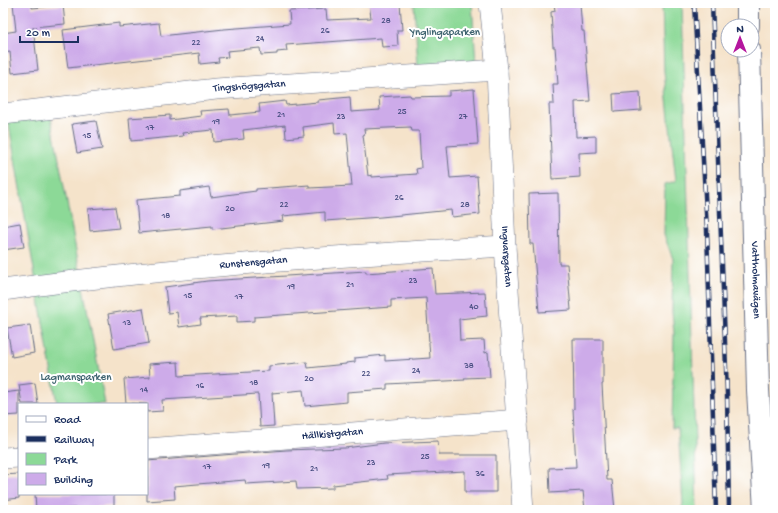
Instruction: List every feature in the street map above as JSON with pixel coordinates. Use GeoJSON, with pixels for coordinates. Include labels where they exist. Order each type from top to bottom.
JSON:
{"type":"FeatureCollection","features":[{"type":"Feature","properties":{"kind":"main road"},"geometry":{"type":"LineString","coordinates":[[748,3],[748,18]]}},
{"type":"Feature","properties":{"kind":"main road","name":"Vattholmavägen"},"geometry":{"type":"LineString","coordinates":[[749,58],[758,390],[766,510]]}},
{"type":"Feature","properties":{"kind":"street","name":"Ingvarsgatan"},"geometry":{"type":"LineString","coordinates":[[490,3],[497,70],[505,246],[523,510]]}},
{"type":"Feature","properties":{"kind":"street","name":"Tingshögsgatan"},"geometry":{"type":"LineString","coordinates":[[3,114],[216,90],[497,70]]}},
{"type":"Feature","properties":{"kind":"street","name":"Runstensgatan"},"geometry":{"type":"LineString","coordinates":[[3,290],[82,280],[251,263],[505,246]]}},
{"type":"Feature","properties":{"kind":"street","name":"Hällkistgatan"},"geometry":{"type":"LineString","coordinates":[[148,449],[518,420]]}},
{"type":"Feature","properties":{"kind":"street"},"geometry":{"type":"LineString","coordinates":[[3,458],[18,457]]}},
{"type":"Feature","properties":{"kind":"green space","name":"Ynglingaparken"},"geometry":{"type":"Polygon","coordinates":[[[414,3],[472,3],[476,63],[418,67],[414,3]]]}},
{"type":"Feature","properties":{"kind":"green space"},"geometry":{"type":"Polygon","coordinates":[[[662,3],[682,3],[697,510],[681,510],[683,504],[678,428],[672,428],[674,333],[672,312],[673,259],[664,235],[665,184],[676,181],[664,72],[662,3]]]}},
{"type":"Feature","properties":{"kind":"green space","name":"Lagmansparken"},"geometry":{"type":"Polygon","coordinates":[[[49,107],[105,403],[57,403],[7,113],[49,107]]]}},
{"type":"Feature","properties":{"kind":"building"},"geometry":{"type":"Polygon","coordinates":[[[13,3],[32,3],[32,8],[63,5],[65,24],[33,27],[38,70],[12,73],[10,52],[3,53],[3,33],[16,31],[13,3]]]}},
{"type":"Feature","properties":{"kind":"building"},"geometry":{"type":"Polygon","coordinates":[[[369,3],[400,3],[402,30],[397,30],[398,46],[382,47],[381,38],[286,45],[287,51],[277,52],[277,54],[261,55],[260,48],[227,51],[228,57],[218,58],[219,62],[200,64],[199,53],[68,68],[63,30],[119,23],[119,27],[159,23],[161,36],[290,24],[289,11],[326,9],[327,20],[371,18],[369,3]]]}},
{"type":"Feature","properties":{"kind":"building"},"geometry":{"type":"Polygon","coordinates":[[[554,3],[580,3],[590,101],[575,102],[576,137],[596,136],[596,152],[579,153],[580,177],[552,179],[549,104],[554,104],[553,84],[558,84],[555,47],[553,47],[551,12],[555,11],[554,3]]]}},
{"type":"Feature","properties":{"kind":"building"},"geometry":{"type":"Polygon","coordinates":[[[474,89],[478,144],[447,146],[450,178],[477,176],[480,214],[452,217],[451,210],[325,221],[325,212],[283,216],[284,221],[212,229],[212,226],[139,233],[136,200],[180,196],[180,191],[209,187],[211,197],[256,191],[256,189],[309,185],[309,188],[352,186],[347,133],[335,134],[334,123],[303,127],[304,136],[286,138],[285,125],[243,130],[244,139],[214,142],[213,130],[182,133],[183,136],[131,141],[129,118],[170,115],[170,120],[201,116],[200,111],[229,109],[230,115],[260,112],[259,104],[285,101],[286,105],[350,97],[351,112],[380,110],[379,97],[410,95],[411,97],[449,96],[449,91],[474,89]],[[411,127],[364,129],[365,134],[363,135],[368,176],[417,174],[416,169],[421,168],[419,131],[412,131],[411,127]]]}},
{"type":"Feature","properties":{"kind":"building"},"geometry":{"type":"Polygon","coordinates":[[[640,92],[641,110],[614,112],[613,94],[640,92]]]}},
{"type":"Feature","properties":{"kind":"building"},"geometry":{"type":"Polygon","coordinates":[[[96,121],[102,149],[77,153],[72,124],[96,121]]]}},
{"type":"Feature","properties":{"kind":"building"},"geometry":{"type":"Polygon","coordinates":[[[558,193],[559,264],[567,264],[571,310],[539,312],[533,244],[530,244],[529,194],[558,193]]]}},
{"type":"Feature","properties":{"kind":"building"},"geometry":{"type":"Polygon","coordinates":[[[115,207],[119,228],[90,231],[88,209],[115,207]]]}},
{"type":"Feature","properties":{"kind":"building"},"geometry":{"type":"Polygon","coordinates":[[[20,223],[24,247],[3,250],[3,226],[20,223]]]}},
{"type":"Feature","properties":{"kind":"building"},"geometry":{"type":"Polygon","coordinates":[[[433,268],[435,294],[485,292],[487,316],[459,319],[460,341],[484,340],[485,353],[488,352],[490,377],[464,378],[465,380],[387,384],[387,389],[347,392],[347,402],[305,406],[303,390],[272,393],[274,426],[260,427],[258,394],[162,400],[163,411],[148,412],[148,403],[126,403],[124,379],[150,377],[149,364],[178,362],[179,376],[269,371],[269,366],[307,362],[308,368],[346,364],[355,362],[355,358],[385,355],[385,361],[430,358],[426,298],[391,300],[391,307],[254,317],[254,321],[237,322],[237,316],[200,318],[201,324],[179,327],[177,312],[168,313],[165,287],[207,281],[366,271],[366,273],[433,268]]]}},
{"type":"Feature","properties":{"kind":"building"},"geometry":{"type":"Polygon","coordinates":[[[143,308],[149,343],[114,349],[108,314],[143,308]]]}},
{"type":"Feature","properties":{"kind":"building"},"geometry":{"type":"Polygon","coordinates":[[[30,325],[34,353],[12,357],[7,328],[30,325]]]}},
{"type":"Feature","properties":{"kind":"building"},"geometry":{"type":"Polygon","coordinates":[[[573,339],[603,339],[602,384],[607,480],[612,480],[615,510],[585,510],[583,491],[550,493],[549,468],[576,467],[573,409],[573,339]]]}},
{"type":"Feature","properties":{"kind":"building"},"geometry":{"type":"Polygon","coordinates":[[[35,383],[38,403],[22,403],[19,385],[35,383]]]}},
{"type":"Feature","properties":{"kind":"building"},"geometry":{"type":"Polygon","coordinates":[[[19,391],[18,415],[3,416],[3,393],[19,391]]]}},
{"type":"Feature","properties":{"kind":"building"},"geometry":{"type":"Polygon","coordinates":[[[438,441],[439,455],[496,455],[496,492],[465,492],[465,471],[387,475],[388,479],[333,485],[333,488],[297,489],[296,481],[246,484],[245,480],[174,486],[175,499],[147,501],[148,461],[286,450],[345,448],[384,443],[438,441]]]}},
{"type":"Feature","properties":{"kind":"building"},"geometry":{"type":"Polygon","coordinates":[[[18,474],[19,498],[3,500],[3,475],[18,474]]]}},
{"type":"Feature","properties":{"kind":"building"},"geometry":{"type":"Polygon","coordinates":[[[35,495],[114,495],[114,506],[36,510],[35,495]]]}},
{"type":"Feature","properties":{"kind":"railway"},"geometry":{"type":"LineString","coordinates":[[694,3],[707,230],[716,510]]}},
{"type":"Feature","properties":{"kind":"railway"},"geometry":{"type":"LineString","coordinates":[[712,3],[727,394],[729,510]]}}]}
